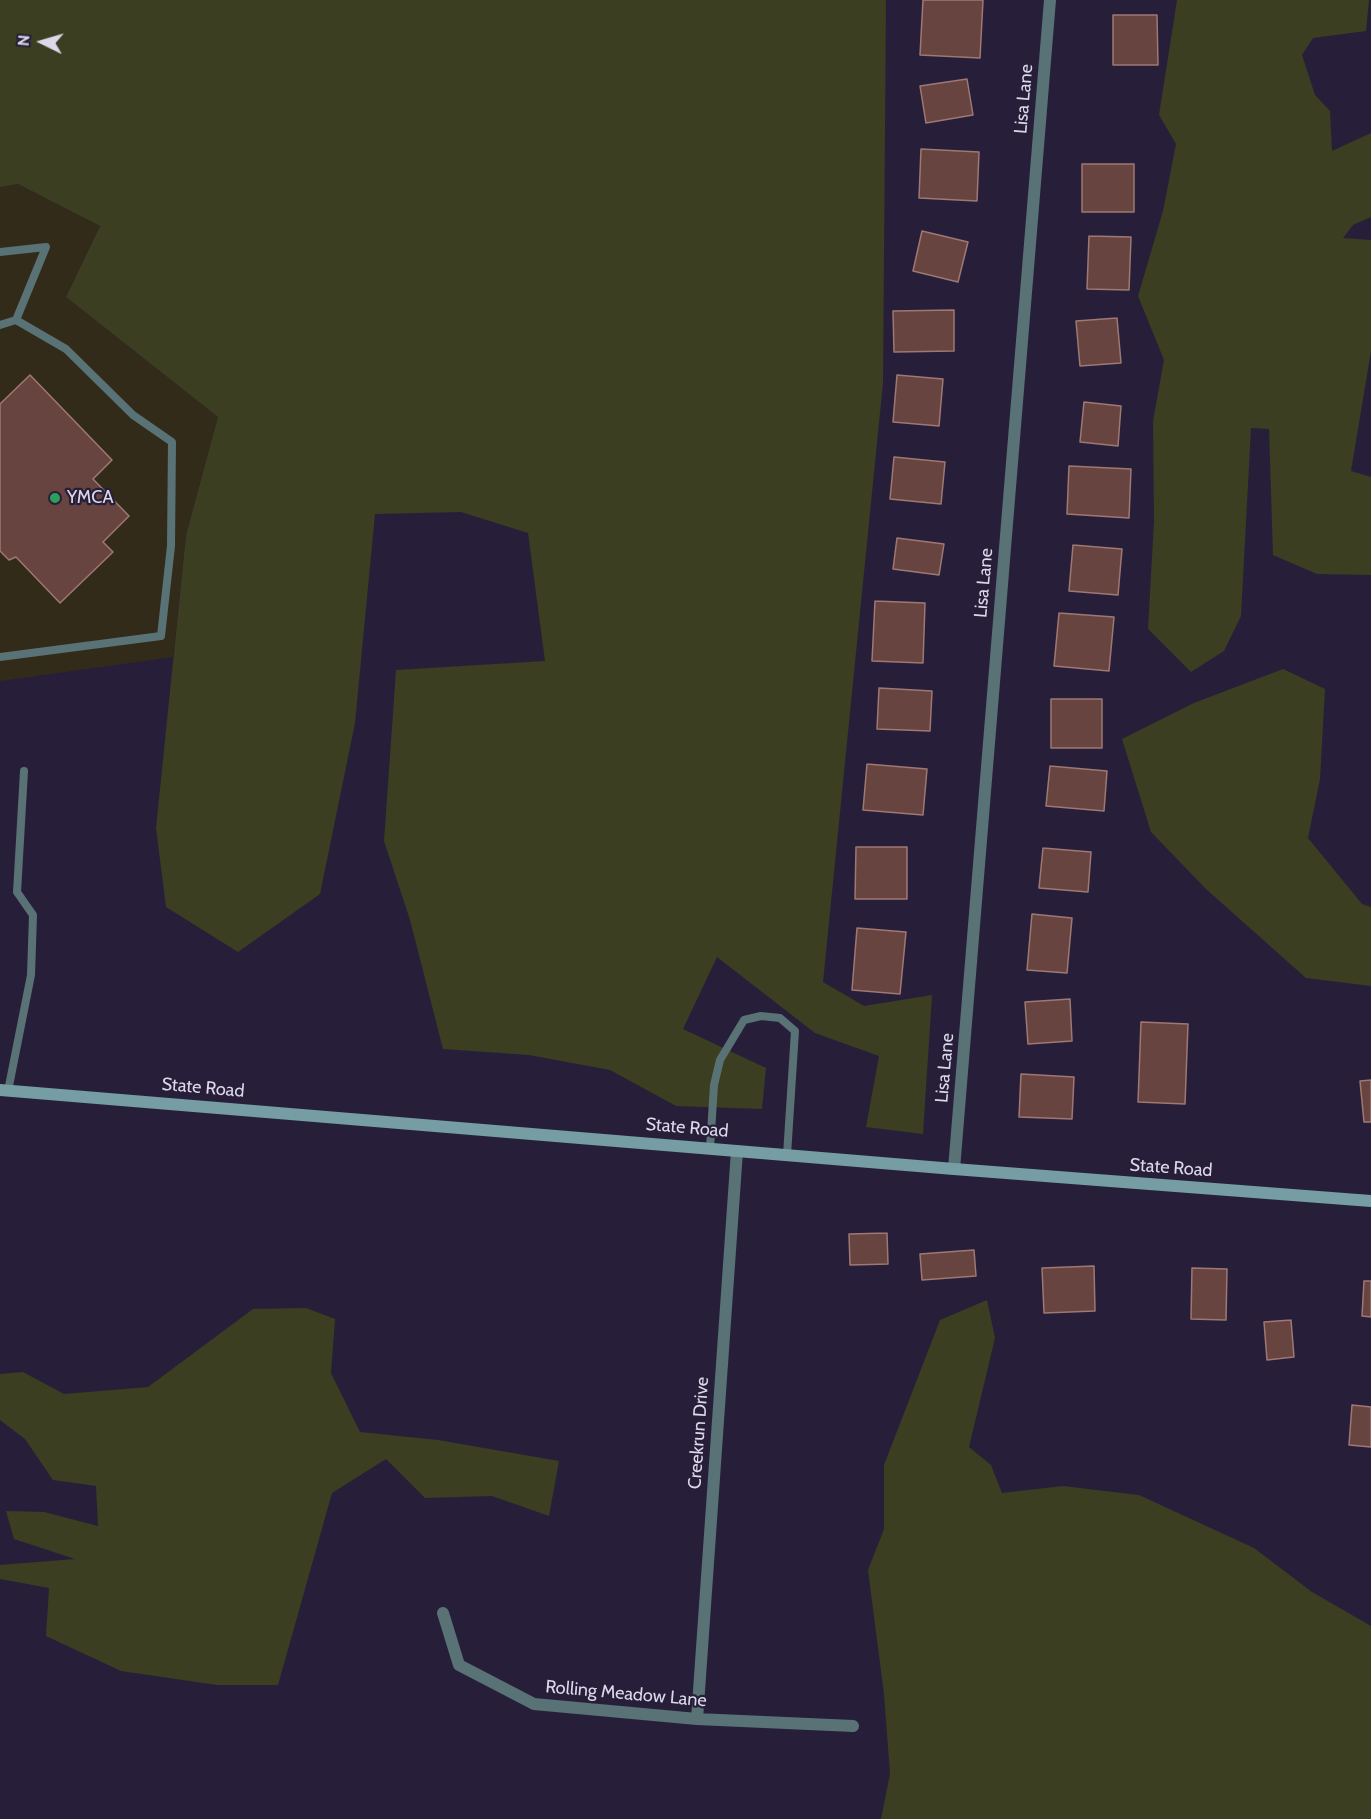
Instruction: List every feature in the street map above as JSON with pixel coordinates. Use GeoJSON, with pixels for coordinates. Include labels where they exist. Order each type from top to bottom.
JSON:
{"type":"FeatureCollection","features":[{"type":"Feature","properties":{"kind":"main road","name":"State Road"},"geometry":{"type":"LineString","coordinates":[[4,1090],[954,1169],[1371,1201]]}},
{"type":"Feature","properties":{"kind":"street","name":"Lisa Lane"},"geometry":{"type":"LineString","coordinates":[[954,1169],[1050,0]]}},
{"type":"Feature","properties":{"kind":"street","name":"Creekrun Drive"},"geometry":{"type":"LineString","coordinates":[[697,1719],[737,1151]]}},
{"type":"Feature","properties":{"kind":"street","name":"Rolling Meadow Lane"},"geometry":{"type":"LineString","coordinates":[[443,1613],[459,1665],[534,1704],[697,1719],[853,1726]]}},
{"type":"Feature","properties":{"kind":"lane"},"geometry":{"type":"LineString","coordinates":[[0,252],[46,247],[16,320]]}},
{"type":"Feature","properties":{"kind":"lane"},"geometry":{"type":"LineString","coordinates":[[0,325],[16,320],[66,349],[133,415],[172,442],[171,546],[161,636],[0,657]]}},
{"type":"Feature","properties":{"kind":"lane"},"geometry":{"type":"LineString","coordinates":[[4,1090],[31,975],[33,915],[17,892],[24,771]]}},
{"type":"Feature","properties":{"kind":"lane"},"geometry":{"type":"LineString","coordinates":[[710,1148],[714,1085],[720,1060],[744,1020],[761,1016],[780,1018],[795,1031],[787,1155]]}},
{"type":"Feature","properties":{"kind":"shaded area"},"geometry":{"type":"Polygon","coordinates":[[[18,184],[100,226],[66,297],[218,417],[186,535],[173,657],[0,681],[0,187],[18,184]]]}},
{"type":"Feature","properties":{"kind":"green space"},"geometry":{"type":"Polygon","coordinates":[[[0,0],[886,0],[883,383],[823,982],[864,1006],[932,995],[923,1134],[866,1127],[879,1056],[815,1033],[717,957],[683,1029],[766,1068],[762,1109],[676,1106],[610,1070],[529,1055],[443,1049],[410,920],[384,841],[396,670],[545,661],[528,533],[461,512],[375,514],[355,723],[320,894],[238,952],[166,907],[156,828],[186,535],[218,417],[66,297],[100,226],[18,184],[0,187],[0,0]]]}},
{"type":"Feature","properties":{"kind":"green space"},"geometry":{"type":"Polygon","coordinates":[[[1177,0],[1369,0],[1366,31],[1313,38],[1302,55],[1315,95],[1330,111],[1332,151],[1371,133],[1371,217],[1353,225],[1343,238],[1371,240],[1371,351],[1351,471],[1371,477],[1371,575],[1317,574],[1273,555],[1269,429],[1251,428],[1241,616],[1224,651],[1191,672],[1148,629],[1154,521],[1153,421],[1164,360],[1138,296],[1163,211],[1176,144],[1159,115],[1177,0]]]}},
{"type":"Feature","properties":{"kind":"green space"},"geometry":{"type":"Polygon","coordinates":[[[1283,669],[1325,689],[1320,779],[1308,838],[1362,904],[1371,907],[1371,986],[1306,978],[1206,889],[1151,832],[1122,739],[1194,703],[1283,669]]]}},
{"type":"Feature","properties":{"kind":"green space"},"geometry":{"type":"Polygon","coordinates":[[[987,1300],[995,1338],[969,1447],[991,1465],[1002,1493],[1063,1486],[1139,1495],[1254,1548],[1312,1592],[1371,1626],[1371,1819],[881,1819],[890,1774],[884,1694],[868,1570],[884,1529],[884,1465],[940,1320],[987,1300]]]}},
{"type":"Feature","properties":{"kind":"green space"},"geometry":{"type":"Polygon","coordinates":[[[306,1308],[335,1319],[331,1373],[360,1432],[438,1440],[559,1461],[549,1516],[492,1496],[425,1498],[386,1459],[332,1493],[278,1685],[217,1685],[121,1671],[46,1636],[49,1588],[0,1579],[0,1565],[75,1559],[14,1539],[6,1511],[44,1512],[98,1526],[96,1486],[53,1480],[25,1439],[0,1420],[0,1374],[23,1372],[64,1394],[148,1387],[253,1309],[306,1308]]]}},
{"type":"Feature","properties":{"kind":"building"},"geometry":{"type":"Polygon","coordinates":[[[923,0],[983,0],[980,58],[920,55],[923,0]]]}},
{"type":"Feature","properties":{"kind":"building"},"geometry":{"type":"Polygon","coordinates":[[[1113,15],[1157,15],[1158,65],[1113,65],[1113,15]]]}},
{"type":"Feature","properties":{"kind":"building"},"geometry":{"type":"Polygon","coordinates":[[[967,79],[973,115],[926,123],[920,86],[967,79]]]}},
{"type":"Feature","properties":{"kind":"building"},"geometry":{"type":"Polygon","coordinates":[[[921,149],[979,152],[977,201],[919,198],[921,149]]]}},
{"type":"Feature","properties":{"kind":"building"},"geometry":{"type":"Polygon","coordinates":[[[1082,164],[1134,164],[1134,212],[1082,212],[1082,164]]]}},
{"type":"Feature","properties":{"kind":"building"},"geometry":{"type":"Polygon","coordinates":[[[922,231],[968,242],[958,282],[913,271],[922,231]]]}},
{"type":"Feature","properties":{"kind":"building"},"geometry":{"type":"Polygon","coordinates":[[[1089,236],[1131,237],[1129,290],[1087,289],[1089,236]]]}},
{"type":"Feature","properties":{"kind":"building"},"geometry":{"type":"Polygon","coordinates":[[[954,310],[954,351],[894,352],[893,311],[954,310]]]}},
{"type":"Feature","properties":{"kind":"building"},"geometry":{"type":"Polygon","coordinates":[[[1117,318],[1121,363],[1080,366],[1076,321],[1117,318]]]}},
{"type":"Feature","properties":{"kind":"building","name":"YMCA"},"geometry":{"type":"Polygon","coordinates":[[[30,375],[112,460],[93,479],[129,516],[103,542],[113,552],[60,603],[16,557],[9,560],[0,551],[0,404],[30,375]]]}},
{"type":"Feature","properties":{"kind":"building"},"geometry":{"type":"Polygon","coordinates":[[[897,375],[943,379],[939,426],[893,422],[897,375]]]}},
{"type":"Feature","properties":{"kind":"building"},"geometry":{"type":"Polygon","coordinates":[[[1084,402],[1121,406],[1118,446],[1080,442],[1084,402]]]}},
{"type":"Feature","properties":{"kind":"building"},"geometry":{"type":"Polygon","coordinates":[[[894,457],[945,462],[941,504],[890,499],[894,457]]]}},
{"type":"Feature","properties":{"kind":"building"},"geometry":{"type":"Polygon","coordinates":[[[1069,466],[1131,469],[1129,518],[1067,514],[1069,466]]]}},
{"type":"Feature","properties":{"kind":"building"},"geometry":{"type":"Polygon","coordinates":[[[897,538],[944,544],[939,575],[893,569],[897,538]]]}},
{"type":"Feature","properties":{"kind":"building"},"geometry":{"type":"Polygon","coordinates":[[[1073,545],[1122,549],[1118,595],[1069,591],[1073,545]]]}},
{"type":"Feature","properties":{"kind":"building"},"geometry":{"type":"Polygon","coordinates":[[[875,601],[925,603],[923,663],[872,661],[875,601]]]}},
{"type":"Feature","properties":{"kind":"building"},"geometry":{"type":"Polygon","coordinates":[[[1059,613],[1114,617],[1109,671],[1054,666],[1059,613]]]}},
{"type":"Feature","properties":{"kind":"building"},"geometry":{"type":"Polygon","coordinates":[[[879,688],[932,691],[930,731],[877,729],[879,688]]]}},
{"type":"Feature","properties":{"kind":"building"},"geometry":{"type":"Polygon","coordinates":[[[1051,699],[1102,699],[1102,748],[1051,748],[1051,699]]]}},
{"type":"Feature","properties":{"kind":"building"},"geometry":{"type":"Polygon","coordinates":[[[867,764],[927,769],[923,815],[863,810],[867,764]]]}},
{"type":"Feature","properties":{"kind":"building"},"geometry":{"type":"Polygon","coordinates":[[[1050,766],[1107,771],[1104,811],[1046,806],[1050,766]]]}},
{"type":"Feature","properties":{"kind":"building"},"geometry":{"type":"Polygon","coordinates":[[[856,847],[907,847],[907,899],[855,899],[856,847]]]}},
{"type":"Feature","properties":{"kind":"building"},"geometry":{"type":"Polygon","coordinates":[[[1043,848],[1091,852],[1088,892],[1039,888],[1043,848]]]}},
{"type":"Feature","properties":{"kind":"building"},"geometry":{"type":"Polygon","coordinates":[[[1032,914],[1072,918],[1067,973],[1027,970],[1032,914]]]}},
{"type":"Feature","properties":{"kind":"building"},"geometry":{"type":"Polygon","coordinates":[[[857,928],[906,932],[900,994],[852,990],[857,928]]]}},
{"type":"Feature","properties":{"kind":"building"},"geometry":{"type":"Polygon","coordinates":[[[1070,999],[1072,1041],[1028,1044],[1025,1002],[1070,999]]]}},
{"type":"Feature","properties":{"kind":"building"},"geometry":{"type":"Polygon","coordinates":[[[1141,1022],[1188,1024],[1185,1104],[1138,1102],[1141,1022]]]}},
{"type":"Feature","properties":{"kind":"building"},"geometry":{"type":"Polygon","coordinates":[[[1021,1074],[1074,1077],[1072,1119],[1019,1117],[1021,1074]]]}},
{"type":"Feature","properties":{"kind":"building"},"geometry":{"type":"Polygon","coordinates":[[[1371,1080],[1371,1122],[1364,1122],[1360,1081],[1371,1080]]]}},
{"type":"Feature","properties":{"kind":"building"},"geometry":{"type":"Polygon","coordinates":[[[887,1233],[888,1264],[850,1265],[849,1234],[887,1233]]]}},
{"type":"Feature","properties":{"kind":"building"},"geometry":{"type":"Polygon","coordinates":[[[974,1250],[976,1276],[922,1280],[920,1254],[974,1250]]]}},
{"type":"Feature","properties":{"kind":"building"},"geometry":{"type":"Polygon","coordinates":[[[1094,1266],[1095,1311],[1044,1313],[1042,1268],[1094,1266]]]}},
{"type":"Feature","properties":{"kind":"building"},"geometry":{"type":"Polygon","coordinates":[[[1192,1268],[1227,1269],[1226,1320],[1191,1319],[1192,1268]]]}},
{"type":"Feature","properties":{"kind":"building"},"geometry":{"type":"Polygon","coordinates":[[[1364,1281],[1371,1281],[1371,1317],[1362,1316],[1364,1281]]]}},
{"type":"Feature","properties":{"kind":"building"},"geometry":{"type":"Polygon","coordinates":[[[1291,1320],[1294,1357],[1267,1360],[1264,1322],[1291,1320]]]}},
{"type":"Feature","properties":{"kind":"building"},"geometry":{"type":"Polygon","coordinates":[[[1352,1405],[1371,1407],[1371,1447],[1349,1445],[1352,1405]]]}},
{"type":"Feature","properties":{"kind":"place","name":"YMCA"},"geometry":{"type":"Point","coordinates":[55,498]}}]}
